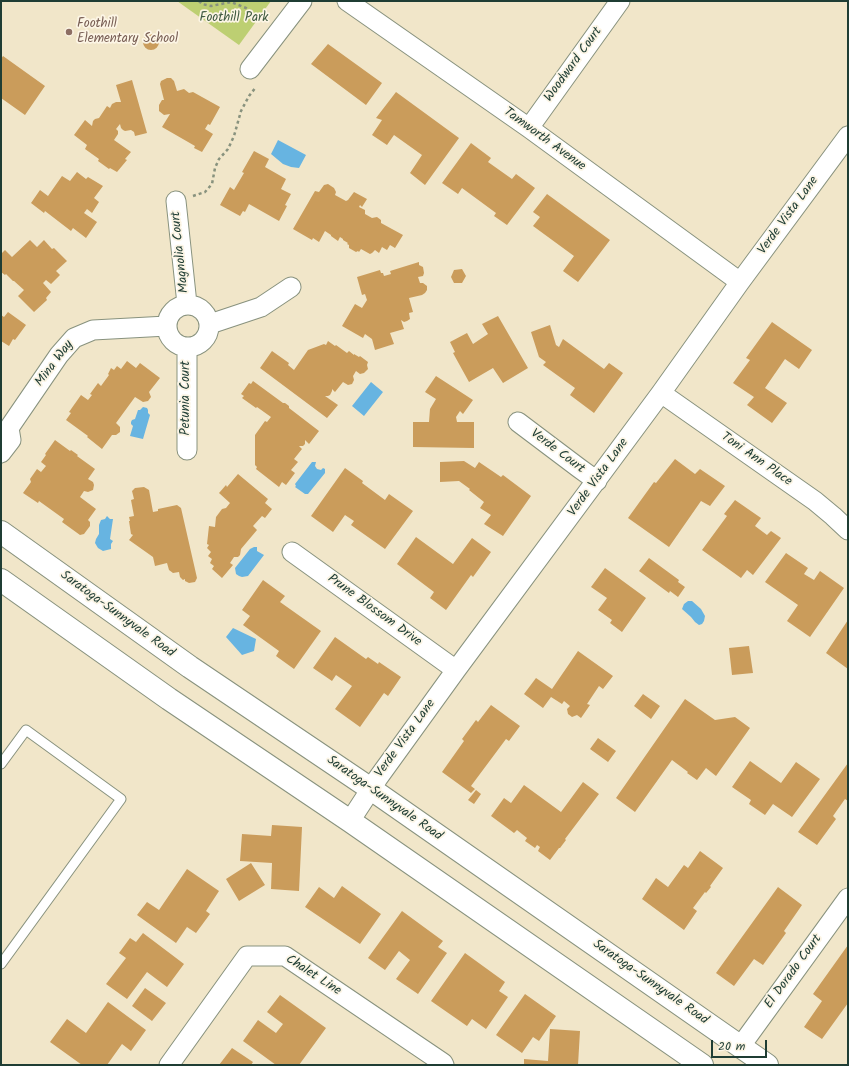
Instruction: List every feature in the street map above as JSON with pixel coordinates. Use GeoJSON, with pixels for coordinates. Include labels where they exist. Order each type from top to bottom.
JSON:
{"type":"FeatureCollection","features":[{"type":"Feature","properties":{"kind":"main road","name":"Saratoga-Sunnyvale Road"},"geometry":{"type":"LineString","coordinates":[[1,532],[190,668],[371,789],[767,1065]]}},
{"type":"Feature","properties":{"kind":"main road"},"geometry":{"type":"LineString","coordinates":[[1,580],[169,699],[350,821],[702,1065]]}},
{"type":"Feature","properties":{"kind":"street"},"geometry":{"type":"LineString","coordinates":[[250,69],[302,1]]}},
{"type":"Feature","properties":{"kind":"street","name":"Tamworth Avenue"},"geometry":{"type":"LineString","coordinates":[[347,1],[529,128],[740,282]]}},
{"type":"Feature","properties":{"kind":"street","name":"Woodward Court"},"geometry":{"type":"LineString","coordinates":[[529,128],[620,1]]}},
{"type":"Feature","properties":{"kind":"street","name":"Verde Vista Lane"},"geometry":{"type":"LineString","coordinates":[[350,821],[456,670],[597,481],[740,282],[848,136]]}},
{"type":"Feature","properties":{"kind":"street","name":"Magnolia Court"},"geometry":{"type":"LineString","coordinates":[[176,201],[187,304]]}},
{"type":"Feature","properties":{"kind":"street"},"geometry":{"type":"LineString","coordinates":[[210,324],[261,307],[291,287]]}},
{"type":"Feature","properties":{"kind":"street"},"geometry":{"type":"LineString","coordinates":[[187,304],[198,306],[207,314],[210,324],[209,332],[206,338],[195,346],[181,346],[170,338],[167,331],[167,322],[171,313],[178,306],[187,304]]}},
{"type":"Feature","properties":{"kind":"street","name":"Mina Way"},"geometry":{"type":"LineString","coordinates":[[1,453],[11,440],[5,429],[59,355],[74,338],[93,330],[167,326]]}},
{"type":"Feature","properties":{"kind":"street","name":"Petunia Court"},"geometry":{"type":"LineString","coordinates":[[187,347],[187,450]]}},
{"type":"Feature","properties":{"kind":"street","name":"Toni Ann Place"},"geometry":{"type":"LineString","coordinates":[[661,393],[815,501],[848,530]]}},
{"type":"Feature","properties":{"kind":"street","name":"Verde Court"},"geometry":{"type":"LineString","coordinates":[[518,422],[597,481]]}},
{"type":"Feature","properties":{"kind":"street","name":"Prune Blossom Drive"},"geometry":{"type":"LineString","coordinates":[[292,552],[456,670]]}},
{"type":"Feature","properties":{"kind":"street","name":"El Dorado Court"},"geometry":{"type":"LineString","coordinates":[[740,1047],[848,898]]}},
{"type":"Feature","properties":{"kind":"street","name":"Chalet Line"},"geometry":{"type":"LineString","coordinates":[[169,1065],[247,956],[285,956],[444,1065]]}},
{"type":"Feature","properties":{"kind":"lane"},"geometry":{"type":"LineString","coordinates":[[1,764],[26,730],[121,799],[1,964]]}},
{"type":"Feature","properties":{"kind":"path"},"geometry":{"type":"LineString","coordinates":[[199,1],[202,4],[211,6],[231,2],[246,8],[266,22]]}},
{"type":"Feature","properties":{"kind":"path"},"geometry":{"type":"LineString","coordinates":[[176,201],[205,192],[212,184],[215,168],[219,159],[228,149],[234,136],[241,111],[249,96],[261,80],[250,69]]}},
{"type":"Feature","properties":{"kind":"green space","name":"Foothill Park"},"geometry":{"type":"Polygon","coordinates":[[[177,1],[271,1],[239,45],[177,1]]]}},
{"type":"Feature","properties":{"kind":"water"},"geometry":{"type":"Polygon","coordinates":[[[278,140],[306,155],[299,168],[283,164],[271,154],[278,140]]]}},
{"type":"Feature","properties":{"kind":"water"},"geometry":{"type":"Polygon","coordinates":[[[371,382],[383,392],[364,416],[352,406],[371,382]]]}},
{"type":"Feature","properties":{"kind":"water"},"geometry":{"type":"Polygon","coordinates":[[[143,407],[147,408],[150,415],[143,439],[130,436],[133,426],[131,422],[135,419],[138,410],[143,407]]]}},
{"type":"Feature","properties":{"kind":"water"},"geometry":{"type":"Polygon","coordinates":[[[312,462],[316,462],[315,466],[317,469],[325,469],[325,473],[308,494],[305,494],[295,487],[295,484],[312,462]]]}},
{"type":"Feature","properties":{"kind":"water"},"geometry":{"type":"Polygon","coordinates":[[[107,516],[110,519],[113,519],[110,539],[113,541],[111,544],[111,549],[103,551],[98,548],[95,543],[99,534],[99,525],[101,520],[105,519],[107,516]]]}},
{"type":"Feature","properties":{"kind":"water"},"geometry":{"type":"Polygon","coordinates":[[[257,547],[257,551],[264,555],[248,576],[239,576],[236,574],[235,568],[250,549],[257,547]]]}},
{"type":"Feature","properties":{"kind":"water"},"geometry":{"type":"Polygon","coordinates":[[[688,601],[692,601],[701,609],[705,616],[702,624],[699,625],[695,622],[682,609],[684,604],[688,601]]]}},
{"type":"Feature","properties":{"kind":"water"},"geometry":{"type":"Polygon","coordinates":[[[233,628],[256,639],[254,651],[242,655],[226,637],[233,628]]]}},
{"type":"Feature","properties":{"kind":"building"},"geometry":{"type":"Polygon","coordinates":[[[151,34],[157,36],[159,42],[157,48],[151,50],[145,48],[143,42],[145,36],[151,34]]]}},
{"type":"Feature","properties":{"kind":"building"},"geometry":{"type":"Polygon","coordinates":[[[328,44],[382,83],[366,105],[311,64],[328,44]]]}},
{"type":"Feature","properties":{"kind":"building"},"geometry":{"type":"Polygon","coordinates":[[[3,56],[45,86],[25,115],[1,98],[1,59],[3,56]]]}},
{"type":"Feature","properties":{"kind":"building"},"geometry":{"type":"Polygon","coordinates":[[[171,78],[174,81],[177,91],[184,89],[189,93],[193,92],[220,107],[210,125],[208,124],[205,129],[213,134],[202,152],[194,148],[195,146],[162,127],[170,114],[164,115],[159,111],[159,105],[162,100],[164,100],[160,84],[161,81],[171,78]]]}},
{"type":"Feature","properties":{"kind":"building"},"geometry":{"type":"Polygon","coordinates":[[[132,80],[147,133],[135,136],[134,132],[131,130],[123,130],[120,124],[116,129],[118,134],[114,140],[131,152],[125,159],[127,160],[117,172],[110,168],[109,169],[98,161],[99,159],[85,149],[87,145],[74,135],[85,120],[92,126],[93,121],[99,118],[107,106],[110,108],[112,104],[121,102],[116,85],[132,80]]]}},
{"type":"Feature","properties":{"kind":"building"},"geometry":{"type":"Polygon","coordinates":[[[396,92],[459,138],[425,185],[410,173],[422,155],[394,135],[387,145],[372,135],[382,120],[376,118],[396,92]]]}},
{"type":"Feature","properties":{"kind":"building"},"geometry":{"type":"Polygon","coordinates":[[[471,143],[491,158],[488,162],[512,179],[516,174],[535,188],[507,225],[494,216],[496,213],[462,188],[458,194],[442,183],[471,143]]]}},
{"type":"Feature","properties":{"kind":"building"},"geometry":{"type":"Polygon","coordinates":[[[254,151],[269,159],[265,167],[286,179],[281,189],[291,194],[285,205],[287,206],[279,221],[249,204],[245,212],[243,211],[240,216],[220,205],[230,187],[234,190],[254,151]]]}},
{"type":"Feature","properties":{"kind":"building"},"geometry":{"type":"Polygon","coordinates":[[[77,172],[86,179],[88,177],[103,186],[94,198],[99,202],[92,213],[87,209],[84,213],[97,222],[86,238],[73,228],[71,231],[45,211],[44,213],[31,203],[40,190],[48,196],[62,176],[70,181],[77,172]]]}},
{"type":"Feature","properties":{"kind":"building"},"geometry":{"type":"Polygon","coordinates":[[[328,184],[334,188],[336,192],[335,195],[346,201],[354,192],[367,199],[362,207],[360,205],[359,207],[365,210],[365,214],[372,218],[377,217],[381,220],[381,223],[403,235],[395,248],[390,245],[387,250],[382,247],[379,253],[375,250],[370,254],[361,249],[359,252],[356,252],[349,248],[348,243],[343,239],[340,237],[338,241],[325,231],[319,242],[313,238],[312,240],[293,229],[315,191],[319,192],[324,185],[328,184]]]}},
{"type":"Feature","properties":{"kind":"building"},"geometry":{"type":"Polygon","coordinates":[[[547,194],[610,240],[578,282],[563,271],[574,256],[533,226],[540,217],[533,212],[547,194]]]}},
{"type":"Feature","properties":{"kind":"building"},"geometry":{"type":"Polygon","coordinates":[[[30,240],[37,247],[44,240],[52,249],[54,248],[67,261],[56,271],[60,275],[51,284],[46,280],[43,283],[51,292],[46,298],[47,300],[34,312],[18,296],[24,290],[6,274],[5,275],[1,272],[1,254],[5,250],[12,257],[30,240]]]}},
{"type":"Feature","properties":{"kind":"building"},"geometry":{"type":"Polygon","coordinates":[[[419,262],[419,265],[423,267],[424,273],[423,276],[418,277],[420,283],[427,286],[427,290],[422,295],[409,298],[413,312],[409,313],[410,319],[407,321],[404,322],[401,320],[404,329],[390,333],[394,344],[375,350],[372,339],[365,334],[363,338],[342,326],[355,304],[362,308],[367,300],[365,294],[362,295],[357,277],[380,270],[384,276],[391,274],[390,271],[419,262]]]}},
{"type":"Feature","properties":{"kind":"building"},"geometry":{"type":"Polygon","coordinates":[[[462,269],[466,276],[462,283],[454,283],[451,277],[454,270],[462,269]]]}},
{"type":"Feature","properties":{"kind":"building"},"geometry":{"type":"Polygon","coordinates":[[[8,312],[26,325],[15,340],[13,339],[9,346],[1,341],[1,315],[4,317],[8,312]]]}},
{"type":"Feature","properties":{"kind":"building"},"geometry":{"type":"Polygon","coordinates":[[[498,316],[528,368],[503,383],[493,368],[469,382],[453,353],[455,352],[450,342],[467,333],[473,344],[488,334],[482,324],[498,316]]]}},
{"type":"Feature","properties":{"kind":"building"},"geometry":{"type":"Polygon","coordinates":[[[772,322],[812,350],[799,369],[785,359],[765,388],[787,403],[772,423],[747,405],[754,397],[733,383],[750,360],[746,358],[772,322]]]}},
{"type":"Feature","properties":{"kind":"building"},"geometry":{"type":"Polygon","coordinates":[[[550,325],[556,345],[559,347],[563,339],[604,369],[609,363],[623,373],[594,413],[570,395],[575,388],[543,365],[546,362],[539,357],[531,332],[550,325]]]}},
{"type":"Feature","properties":{"kind":"building"},"geometry":{"type":"Polygon","coordinates":[[[328,341],[347,353],[349,351],[354,355],[360,356],[368,362],[368,369],[364,373],[360,374],[356,371],[353,376],[354,380],[352,384],[348,385],[343,382],[335,392],[332,389],[330,395],[325,396],[338,405],[327,418],[260,368],[272,351],[289,363],[288,365],[294,370],[308,350],[324,344],[326,345],[328,341]]]}},
{"type":"Feature","properties":{"kind":"building"},"geometry":{"type":"Polygon","coordinates":[[[127,361],[136,368],[140,363],[160,378],[149,392],[151,397],[148,401],[143,402],[135,397],[116,423],[120,427],[120,432],[116,435],[112,435],[102,449],[87,437],[88,436],[66,420],[71,413],[69,412],[81,395],[88,400],[92,395],[90,394],[98,383],[101,386],[109,375],[108,374],[111,368],[114,370],[117,366],[121,369],[127,361]]]}},
{"type":"Feature","properties":{"kind":"building"},"geometry":{"type":"Polygon","coordinates":[[[436,376],[473,400],[463,414],[460,411],[456,417],[457,422],[474,422],[474,448],[413,447],[413,422],[429,422],[430,409],[436,399],[425,392],[436,376]]]}},
{"type":"Feature","properties":{"kind":"building"},"geometry":{"type":"Polygon","coordinates":[[[253,381],[289,406],[289,408],[319,431],[309,444],[305,440],[305,444],[303,446],[299,446],[302,449],[294,459],[298,462],[291,470],[295,473],[286,485],[282,482],[279,487],[256,469],[257,467],[255,465],[255,435],[265,421],[267,422],[271,417],[242,398],[244,396],[241,394],[249,383],[251,384],[253,381]]]}},
{"type":"Feature","properties":{"kind":"building"},"geometry":{"type":"Polygon","coordinates":[[[55,440],[78,455],[77,456],[95,469],[88,479],[93,482],[93,490],[88,492],[84,491],[80,497],[96,509],[88,520],[90,522],[90,526],[84,534],[80,535],[62,522],[64,519],[39,501],[38,503],[23,493],[31,482],[30,479],[37,469],[41,472],[46,466],[41,462],[55,440]]]}},
{"type":"Feature","properties":{"kind":"building"},"geometry":{"type":"Polygon","coordinates":[[[675,459],[695,474],[700,469],[725,486],[710,506],[701,501],[669,547],[628,518],[654,482],[656,483],[675,459]]]}},
{"type":"Feature","properties":{"kind":"building"},"geometry":{"type":"Polygon","coordinates":[[[464,461],[475,468],[479,462],[501,477],[503,475],[531,496],[503,536],[484,524],[491,515],[480,508],[484,502],[469,490],[470,489],[459,481],[440,482],[440,462],[464,461]]]}},
{"type":"Feature","properties":{"kind":"building"},"geometry":{"type":"Polygon","coordinates":[[[345,468],[385,500],[389,494],[413,511],[385,549],[351,525],[354,521],[345,515],[333,532],[311,516],[345,468]]]}},
{"type":"Feature","properties":{"kind":"building"},"geometry":{"type":"Polygon","coordinates":[[[238,474],[268,499],[265,503],[272,509],[265,518],[262,516],[253,526],[257,530],[241,549],[240,555],[238,557],[234,557],[230,563],[233,565],[222,578],[212,569],[214,566],[210,563],[212,559],[208,556],[211,552],[207,548],[209,545],[207,544],[209,526],[215,527],[216,517],[222,509],[226,508],[230,503],[219,493],[226,485],[227,487],[238,474]]]}},
{"type":"Feature","properties":{"kind":"building"},"geometry":{"type":"Polygon","coordinates":[[[144,487],[149,490],[153,512],[158,511],[158,509],[177,505],[181,508],[197,578],[195,582],[189,583],[185,581],[185,579],[183,580],[180,577],[179,572],[173,573],[169,570],[167,563],[155,566],[153,557],[129,540],[133,535],[131,534],[129,521],[129,517],[134,516],[131,500],[134,499],[132,491],[135,488],[144,487]]]}},
{"type":"Feature","properties":{"kind":"building"},"geometry":{"type":"Polygon","coordinates":[[[735,500],[761,518],[755,526],[767,535],[771,531],[781,538],[753,575],[747,570],[741,578],[702,550],[727,516],[724,514],[735,500]]]}},
{"type":"Feature","properties":{"kind":"building"},"geometry":{"type":"Polygon","coordinates":[[[416,537],[453,564],[472,538],[491,552],[473,577],[471,575],[446,610],[430,598],[434,592],[397,564],[416,537]]]}},
{"type":"Feature","properties":{"kind":"building"},"geometry":{"type":"Polygon","coordinates":[[[786,553],[808,568],[804,574],[814,580],[820,571],[844,588],[810,637],[787,621],[798,605],[765,582],[786,553]]]}},
{"type":"Feature","properties":{"kind":"building"},"geometry":{"type":"Polygon","coordinates":[[[649,558],[679,580],[678,582],[685,587],[678,597],[670,591],[669,593],[639,571],[649,558]]]}},
{"type":"Feature","properties":{"kind":"building"},"geometry":{"type":"Polygon","coordinates":[[[605,568],[646,598],[622,632],[610,623],[612,620],[598,610],[607,598],[591,587],[605,568]]]}},
{"type":"Feature","properties":{"kind":"building"},"geometry":{"type":"Polygon","coordinates":[[[263,580],[285,596],[280,602],[321,631],[294,669],[276,656],[279,651],[243,625],[250,616],[242,610],[263,580]]]}},
{"type":"Feature","properties":{"kind":"building"},"geometry":{"type":"Polygon","coordinates":[[[848,620],[848,669],[826,653],[848,620]]]}},
{"type":"Feature","properties":{"kind":"building"},"geometry":{"type":"Polygon","coordinates":[[[335,637],[366,659],[368,657],[378,664],[379,662],[401,677],[388,696],[384,693],[360,727],[335,709],[352,686],[336,675],[332,681],[313,668],[335,637]]]}},
{"type":"Feature","properties":{"kind":"building"},"geometry":{"type":"Polygon","coordinates":[[[749,646],[753,673],[732,675],[729,648],[749,646]]]}},
{"type":"Feature","properties":{"kind":"building"},"geometry":{"type":"Polygon","coordinates":[[[578,651],[613,676],[603,689],[599,686],[587,704],[590,705],[581,718],[577,715],[572,717],[568,714],[567,709],[570,706],[564,701],[562,704],[551,697],[543,708],[524,694],[536,678],[552,689],[578,651]]]}},
{"type":"Feature","properties":{"kind":"building"},"geometry":{"type":"Polygon","coordinates":[[[643,694],[660,706],[651,719],[634,706],[643,694]]]}},
{"type":"Feature","properties":{"kind":"building"},"geometry":{"type":"Polygon","coordinates":[[[685,699],[715,720],[735,717],[750,728],[716,776],[706,768],[697,780],[672,760],[635,812],[616,798],[685,699]]]}},
{"type":"Feature","properties":{"kind":"building"},"geometry":{"type":"Polygon","coordinates":[[[491,705],[520,726],[509,741],[506,739],[471,786],[475,789],[471,793],[442,772],[464,741],[462,739],[476,720],[478,722],[491,705]]]}},
{"type":"Feature","properties":{"kind":"building"},"geometry":{"type":"Polygon","coordinates":[[[598,738],[616,751],[608,762],[590,749],[598,738]]]}},
{"type":"Feature","properties":{"kind":"building"},"geometry":{"type":"Polygon","coordinates":[[[750,761],[781,783],[796,762],[820,779],[792,817],[773,804],[765,815],[749,804],[751,800],[732,787],[750,761]]]}},
{"type":"Feature","properties":{"kind":"building"},"geometry":{"type":"Polygon","coordinates":[[[848,763],[848,801],[845,799],[833,816],[836,819],[817,845],[798,832],[848,763]]]}},
{"type":"Feature","properties":{"kind":"building"},"geometry":{"type":"Polygon","coordinates":[[[583,782],[599,794],[550,860],[538,851],[540,847],[537,845],[535,848],[525,841],[527,838],[517,830],[514,833],[491,816],[504,798],[511,803],[524,785],[561,812],[583,782]]]}},
{"type":"Feature","properties":{"kind":"building"},"geometry":{"type":"Polygon","coordinates":[[[476,790],[481,794],[474,804],[468,800],[476,790]]]}},
{"type":"Feature","properties":{"kind":"building"},"geometry":{"type":"Polygon","coordinates":[[[272,825],[302,827],[299,891],[271,889],[272,863],[240,861],[242,834],[271,836],[272,825]]]}},
{"type":"Feature","properties":{"kind":"building"},"geometry":{"type":"Polygon","coordinates":[[[700,851],[723,868],[710,886],[711,887],[706,893],[705,892],[693,908],[697,911],[684,930],[642,899],[656,878],[668,887],[684,865],[688,868],[700,851]]]}},
{"type":"Feature","properties":{"kind":"building"},"geometry":{"type":"Polygon","coordinates":[[[251,863],[265,885],[239,901],[226,879],[251,863]]]}},
{"type":"Feature","properties":{"kind":"building"},"geometry":{"type":"Polygon","coordinates":[[[187,869],[219,891],[206,911],[210,914],[196,933],[187,927],[176,943],[137,915],[147,902],[159,910],[187,869]]]}},
{"type":"Feature","properties":{"kind":"building"},"geometry":{"type":"Polygon","coordinates":[[[342,886],[381,914],[360,944],[305,907],[319,887],[334,898],[342,886]]]}},
{"type":"Feature","properties":{"kind":"building"},"geometry":{"type":"Polygon","coordinates":[[[778,887],[802,905],[784,931],[786,933],[763,965],[754,959],[734,986],[716,973],[778,887]]]}},
{"type":"Feature","properties":{"kind":"building"},"geometry":{"type":"Polygon","coordinates":[[[402,911],[443,941],[438,947],[447,953],[418,994],[396,979],[410,960],[399,951],[385,970],[368,958],[402,911]]]}},
{"type":"Feature","properties":{"kind":"building"},"geometry":{"type":"Polygon","coordinates":[[[143,933],[184,964],[167,987],[147,972],[127,999],[106,984],[126,958],[119,953],[130,938],[136,942],[143,933]]]}},
{"type":"Feature","properties":{"kind":"building"},"geometry":{"type":"Polygon","coordinates":[[[848,945],[848,1003],[822,1039],[804,1027],[822,1001],[813,994],[848,945]]]}},
{"type":"Feature","properties":{"kind":"building"},"geometry":{"type":"Polygon","coordinates":[[[465,953],[505,982],[499,991],[508,997],[486,1029],[472,1019],[467,1026],[431,1001],[465,953]]]}},
{"type":"Feature","properties":{"kind":"building"},"geometry":{"type":"Polygon","coordinates":[[[145,988],[166,1003],[152,1021],[132,1006],[145,988]]]}},
{"type":"Feature","properties":{"kind":"building"},"geometry":{"type":"Polygon","coordinates":[[[525,994],[556,1016],[539,1041],[533,1037],[522,1053],[496,1035],[525,994]]]}},
{"type":"Feature","properties":{"kind":"building"},"geometry":{"type":"Polygon","coordinates":[[[280,995],[326,1028],[299,1065],[276,1065],[243,1041],[258,1020],[276,1033],[283,1024],[267,1012],[280,995]]]}},
{"type":"Feature","properties":{"kind":"building"},"geometry":{"type":"Polygon","coordinates":[[[108,1002],[146,1030],[131,1051],[122,1044],[107,1065],[82,1065],[50,1042],[67,1019],[86,1033],[108,1002]]]}},
{"type":"Feature","properties":{"kind":"building"},"geometry":{"type":"Polygon","coordinates":[[[550,1029],[580,1031],[578,1065],[524,1065],[524,1059],[548,1061],[550,1029]]]}},
{"type":"Feature","properties":{"kind":"building"},"geometry":{"type":"Polygon","coordinates":[[[232,1048],[253,1062],[251,1065],[219,1065],[232,1048]]]}},
{"type":"Feature","properties":{"kind":"place","name":"Foothill Elementary School"},"geometry":{"type":"Point","coordinates":[69,32]}}]}
